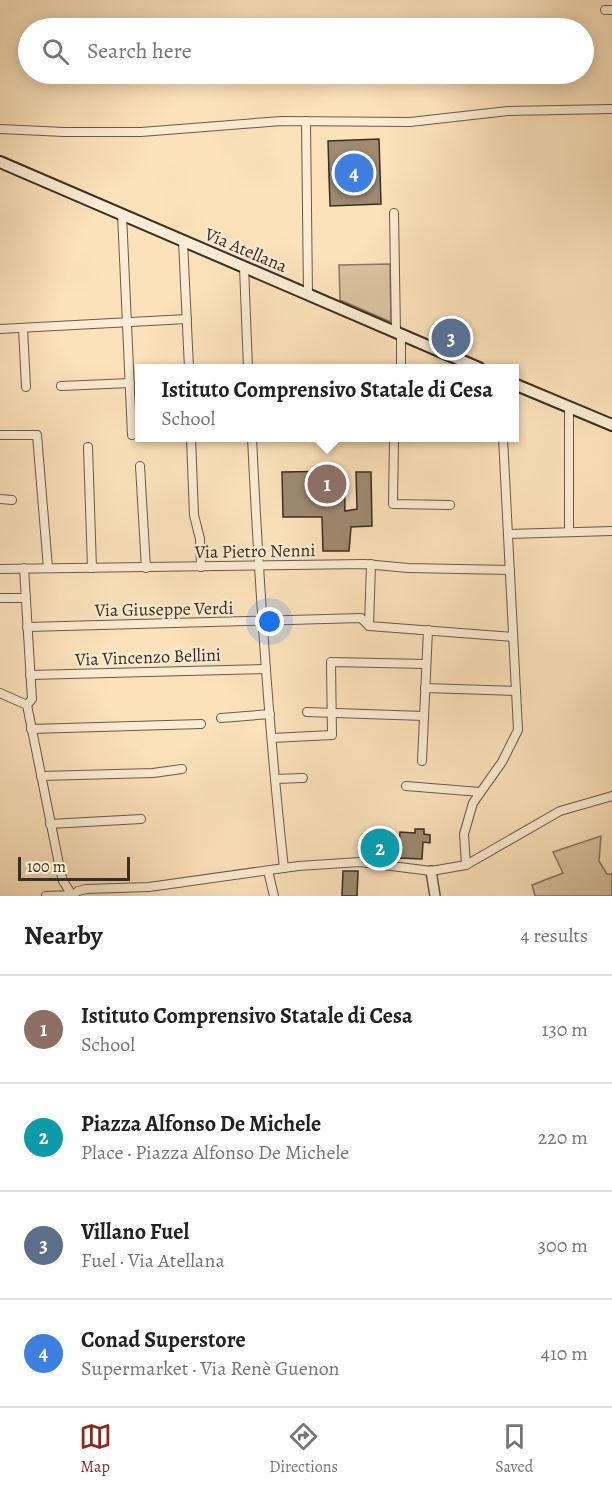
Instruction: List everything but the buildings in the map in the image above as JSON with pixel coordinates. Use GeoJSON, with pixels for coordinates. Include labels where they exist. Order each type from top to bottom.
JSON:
{"type":"FeatureCollection","features":[{"type":"Feature","properties":{"kind":"main road","name":"Via Atellana"},"geometry":{"type":"LineString","coordinates":[[0,162],[467,364]]}},
{"type":"Feature","properties":{"kind":"main road"},"geometry":{"type":"LineString","coordinates":[[519,386],[612,426]]}},
{"type":"Feature","properties":{"kind":"street"},"geometry":{"type":"LineString","coordinates":[[0,129],[141,132],[281,121],[410,122],[508,111],[612,109]]}},
{"type":"Feature","properties":{"kind":"street"},"geometry":{"type":"LineString","coordinates":[[306,121],[308,294]]}},
{"type":"Feature","properties":{"kind":"street"},"geometry":{"type":"LineString","coordinates":[[394,213],[401,364]]}},
{"type":"Feature","properties":{"kind":"street"},"geometry":{"type":"LineString","coordinates":[[122,214],[132,435]]}},
{"type":"Feature","properties":{"kind":"street"},"geometry":{"type":"LineString","coordinates":[[183,241],[189,364]]}},
{"type":"Feature","properties":{"kind":"street"},"geometry":{"type":"LineString","coordinates":[[243,267],[248,364]]}},
{"type":"Feature","properties":{"kind":"street"},"geometry":{"type":"LineString","coordinates":[[0,329],[187,319]]}},
{"type":"Feature","properties":{"kind":"street"},"geometry":{"type":"LineString","coordinates":[[24,328],[26,387]]}},
{"type":"Feature","properties":{"kind":"street"},"geometry":{"type":"LineString","coordinates":[[61,386],[130,383]]}},
{"type":"Feature","properties":{"kind":"street"},"geometry":{"type":"LineString","coordinates":[[569,407],[569,531]]}},
{"type":"Feature","properties":{"kind":"street"},"geometry":{"type":"LineString","coordinates":[[0,435],[38,435],[48,568]]}},
{"type":"Feature","properties":{"kind":"street"},"geometry":{"type":"LineString","coordinates":[[191,442],[194,514],[200,539],[201,567]]}},
{"type":"Feature","properties":{"kind":"street"},"geometry":{"type":"LineString","coordinates":[[252,442],[262,621],[284,868]]}},
{"type":"Feature","properties":{"kind":"street"},"geometry":{"type":"LineString","coordinates":[[394,442],[393,504],[450,505]]}},
{"type":"Feature","properties":{"kind":"street"},"geometry":{"type":"LineString","coordinates":[[466,866],[464,834],[473,803],[502,762],[518,730],[503,442]]}},
{"type":"Feature","properties":{"kind":"street"},"geometry":{"type":"LineString","coordinates":[[88,447],[92,568]]}},
{"type":"Feature","properties":{"kind":"street"},"geometry":{"type":"LineString","coordinates":[[140,466],[146,568]]}},
{"type":"Feature","properties":{"kind":"street"},"geometry":{"type":"LineString","coordinates":[[0,500],[12,500]]}},
{"type":"Feature","properties":{"kind":"street"},"geometry":{"type":"LineString","coordinates":[[508,534],[612,531]]}},
{"type":"Feature","properties":{"kind":"street"},"geometry":{"type":"LineString","coordinates":[[369,626],[371,564]]}},
{"type":"Feature","properties":{"kind":"street","name":"Via Pietro Nenni"},"geometry":{"type":"LineString","coordinates":[[0,569],[371,564],[408,568],[510,570]]}},
{"type":"Feature","properties":{"kind":"street"},"geometry":{"type":"LineString","coordinates":[[24,568],[32,699],[27,705],[63,881],[72,896]]}},
{"type":"Feature","properties":{"kind":"street"},"geometry":{"type":"LineString","coordinates":[[0,598],[26,598]]}},
{"type":"Feature","properties":{"kind":"street","name":"Via Giuseppe Verdi"},"geometry":{"type":"LineString","coordinates":[[27,627],[361,618],[369,626],[513,637]]}},
{"type":"Feature","properties":{"kind":"street"},"geometry":{"type":"LineString","coordinates":[[422,761],[428,630]]}},
{"type":"Feature","properties":{"kind":"street"},"geometry":{"type":"LineString","coordinates":[[272,738],[332,735],[331,662],[426,664]]}},
{"type":"Feature","properties":{"kind":"street","name":"Via Vincenzo Bellini"},"geometry":{"type":"LineString","coordinates":[[30,675],[266,669]]}},
{"type":"Feature","properties":{"kind":"street"},"geometry":{"type":"LineString","coordinates":[[424,688],[516,691]]}},
{"type":"Feature","properties":{"kind":"street"},"geometry":{"type":"LineString","coordinates":[[0,693],[27,705]]}},
{"type":"Feature","properties":{"kind":"street"},"geometry":{"type":"LineString","coordinates":[[307,712],[424,716]]}},
{"type":"Feature","properties":{"kind":"street"},"geometry":{"type":"LineString","coordinates":[[221,718],[270,714]]}},
{"type":"Feature","properties":{"kind":"street"},"geometry":{"type":"LineString","coordinates":[[31,729],[201,724]]}},
{"type":"Feature","properties":{"kind":"street"},"geometry":{"type":"LineString","coordinates":[[41,776],[153,773],[182,769]]}},
{"type":"Feature","properties":{"kind":"street"},"geometry":{"type":"LineString","coordinates":[[275,779],[303,778]]}},
{"type":"Feature","properties":{"kind":"street"},"geometry":{"type":"LineString","coordinates":[[406,786],[480,792]]}},
{"type":"Feature","properties":{"kind":"street"},"geometry":{"type":"LineString","coordinates":[[46,896],[72,896],[86,889],[149,887],[284,868],[360,862],[431,871],[466,866],[560,811],[612,796]]}},
{"type":"Feature","properties":{"kind":"street"},"geometry":{"type":"LineString","coordinates":[[51,824],[141,819]]}},
{"type":"Feature","properties":{"kind":"street"},"geometry":{"type":"LineString","coordinates":[[268,871],[274,896]]}},
{"type":"Feature","properties":{"kind":"street"},"geometry":{"type":"LineString","coordinates":[[431,871],[435,896]]}},
{"type":"Feature","properties":{"kind":"shaded area"},"geometry":{"type":"Polygon","coordinates":[[[390,264],[391,322],[340,300],[339,265],[390,264]]]}},
{"type":"Feature","properties":{"kind":"shaded area"},"geometry":{"type":"Polygon","coordinates":[[[601,836],[599,861],[607,874],[612,874],[612,896],[535,896],[532,885],[563,873],[553,852],[601,836]]]}},
{"type":"Feature","properties":{"kind":"place","name":"Conad Superstore"},"geometry":{"type":"Point","coordinates":[354,173]}},
{"type":"Feature","properties":{"kind":"place","name":"Villano Fuel"},"geometry":{"type":"Point","coordinates":[451,338]}},
{"type":"Feature","properties":{"kind":"place","name":"Istituto Comprensivo Statale di Cesa"},"geometry":{"type":"Point","coordinates":[327,484]}},
{"type":"Feature","properties":{"kind":"place","name":"Piazza Alfonso De Michele"},"geometry":{"type":"Point","coordinates":[380,848]}}]}
